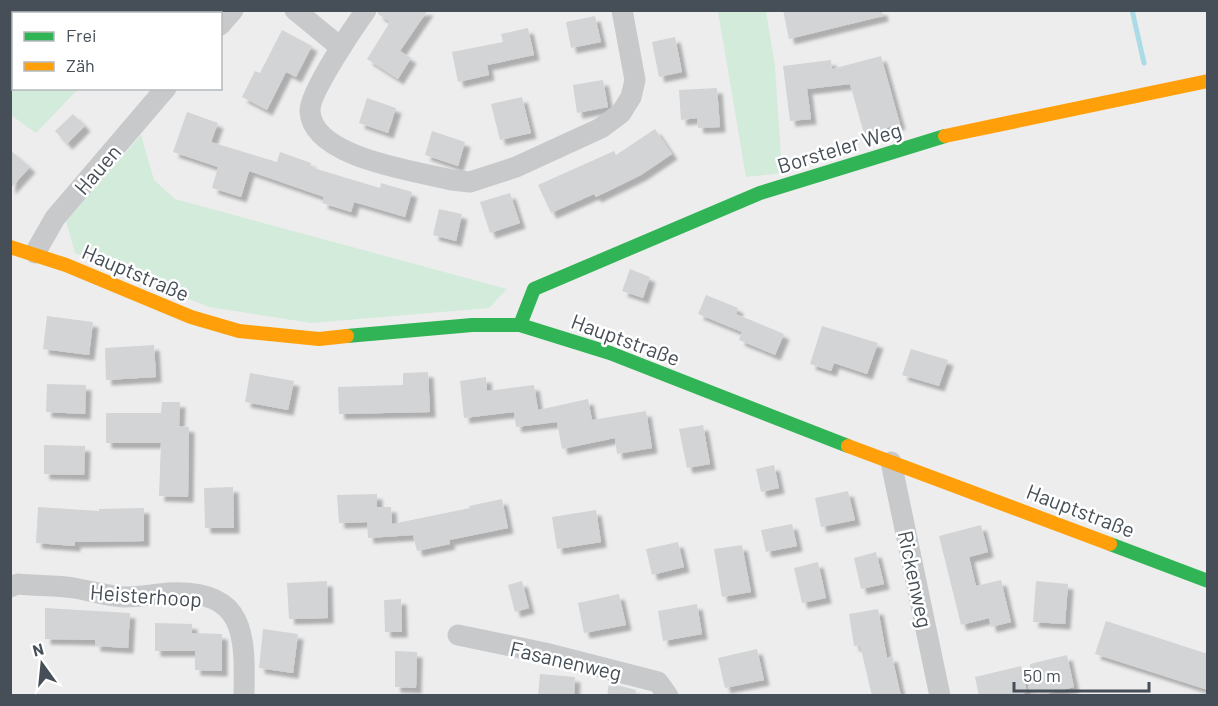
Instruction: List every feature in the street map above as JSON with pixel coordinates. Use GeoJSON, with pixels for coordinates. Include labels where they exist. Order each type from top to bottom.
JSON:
{"type":"FeatureCollection","features":[{"type":"Feature","properties":{"kind":"main road","name":"Borsteler Weg"},"geometry":{"type":"LineString","coordinates":[[520,325],[534,289],[760,193],[949,135],[1208,81]]}},
{"type":"Feature","properties":{"kind":"main road","name":"Hauptstraße"},"geometry":{"type":"LineString","coordinates":[[10,247],[35,253],[191,317],[239,331],[319,339],[472,325],[520,325],[610,353],[1208,581]]}},
{"type":"Feature","properties":{"kind":"street"},"geometry":{"type":"LineString","coordinates":[[222,23],[233,10]]}},
{"type":"Feature","properties":{"kind":"street"},"geometry":{"type":"LineString","coordinates":[[296,10],[340,47]]}},
{"type":"Feature","properties":{"kind":"street"},"geometry":{"type":"LineString","coordinates":[[366,10],[340,47],[310,109],[313,124],[320,134],[344,152],[452,180],[470,182],[516,167],[580,138],[601,128],[621,112],[631,97],[635,80],[622,10]]}},
{"type":"Feature","properties":{"kind":"street","name":"Hauen"},"geometry":{"type":"LineString","coordinates":[[35,253],[55,218],[164,90]]}},
{"type":"Feature","properties":{"kind":"street","name":"Rickenweg"},"geometry":{"type":"LineString","coordinates":[[891,462],[940,696]]}},
{"type":"Feature","properties":{"kind":"street","name":"Heisterhoop"},"geometry":{"type":"LineString","coordinates":[[10,586],[18,584],[72,588],[109,597],[147,598],[170,593],[210,598],[226,608],[238,621],[245,645],[244,696]]}},
{"type":"Feature","properties":{"kind":"street","name":"Fasanenweg"},"geometry":{"type":"LineString","coordinates":[[458,635],[545,653],[658,682],[668,696]]}},
{"type":"Feature","properties":{"kind":"green space"},"geometry":{"type":"Polygon","coordinates":[[[11,10],[209,11],[12,12],[12,90],[77,90],[36,133],[11,115],[11,10]]]}},
{"type":"Feature","properties":{"kind":"green space"},"geometry":{"type":"Polygon","coordinates":[[[718,11],[766,11],[775,66],[782,173],[746,177],[718,11]]]}},
{"type":"Feature","properties":{"kind":"green space"},"geometry":{"type":"Polygon","coordinates":[[[141,135],[154,180],[175,199],[507,289],[489,308],[311,323],[209,307],[75,253],[66,221],[141,135]]]}},
{"type":"Feature","properties":{"kind":"building"},"geometry":{"type":"Polygon","coordinates":[[[379,10],[428,10],[400,51],[411,58],[398,79],[367,59],[390,22],[378,14],[379,10]]]}},
{"type":"Feature","properties":{"kind":"building"},"geometry":{"type":"Polygon","coordinates":[[[783,10],[882,10],[883,16],[789,39],[783,10]]]}},
{"type":"Feature","properties":{"kind":"building"},"geometry":{"type":"Polygon","coordinates":[[[595,16],[601,42],[571,48],[566,22],[595,16]]]}},
{"type":"Feature","properties":{"kind":"building"},"geometry":{"type":"Polygon","coordinates":[[[528,28],[534,55],[487,65],[489,75],[458,82],[452,52],[503,42],[501,34],[528,28]]]}},
{"type":"Feature","properties":{"kind":"building"},"geometry":{"type":"Polygon","coordinates":[[[282,30],[312,46],[296,77],[286,72],[267,110],[242,97],[255,71],[260,73],[282,30]]]}},
{"type":"Feature","properties":{"kind":"building"},"geometry":{"type":"Polygon","coordinates":[[[675,37],[682,72],[659,77],[652,42],[675,37]]]}},
{"type":"Feature","properties":{"kind":"building"},"geometry":{"type":"Polygon","coordinates":[[[881,56],[900,124],[864,134],[850,84],[807,89],[811,119],[790,121],[783,66],[831,60],[832,69],[881,56]]]}},
{"type":"Feature","properties":{"kind":"building"},"geometry":{"type":"Polygon","coordinates":[[[603,80],[608,107],[577,113],[573,85],[603,80]]]}},
{"type":"Feature","properties":{"kind":"building"},"geometry":{"type":"Polygon","coordinates":[[[717,88],[720,127],[698,128],[697,118],[681,120],[679,90],[717,88]]]}},
{"type":"Feature","properties":{"kind":"building"},"geometry":{"type":"Polygon","coordinates":[[[522,97],[531,133],[500,140],[491,104],[522,97]]]}},
{"type":"Feature","properties":{"kind":"building"},"geometry":{"type":"Polygon","coordinates":[[[367,98],[396,108],[388,133],[359,123],[367,98]]]}},
{"type":"Feature","properties":{"kind":"building"},"geometry":{"type":"Polygon","coordinates":[[[187,112],[218,123],[211,142],[277,162],[280,152],[311,163],[310,167],[380,188],[381,183],[412,192],[405,217],[354,202],[351,212],[322,203],[324,197],[249,171],[241,197],[212,188],[218,167],[173,152],[187,112]]]}},
{"type":"Feature","properties":{"kind":"building"},"geometry":{"type":"Polygon","coordinates":[[[73,114],[85,126],[67,144],[55,131],[73,114]]]}},
{"type":"Feature","properties":{"kind":"building"},"geometry":{"type":"Polygon","coordinates":[[[655,129],[672,154],[641,175],[596,197],[594,194],[551,213],[538,185],[614,151],[616,155],[655,129]]]}},
{"type":"Feature","properties":{"kind":"building"},"geometry":{"type":"Polygon","coordinates":[[[432,131],[465,142],[458,166],[425,155],[432,131]]]}},
{"type":"Feature","properties":{"kind":"building"},"geometry":{"type":"Polygon","coordinates":[[[10,150],[30,167],[10,189],[10,150]]]}},
{"type":"Feature","properties":{"kind":"building"},"geometry":{"type":"Polygon","coordinates":[[[510,193],[520,223],[490,233],[480,202],[510,193]]]}},
{"type":"Feature","properties":{"kind":"building"},"geometry":{"type":"Polygon","coordinates":[[[439,209],[462,214],[456,241],[433,235],[439,209]]]}},
{"type":"Feature","properties":{"kind":"building"},"geometry":{"type":"Polygon","coordinates":[[[630,269],[650,277],[643,298],[622,291],[630,269]]]}},
{"type":"Feature","properties":{"kind":"building"},"geometry":{"type":"Polygon","coordinates":[[[706,295],[738,308],[736,314],[784,334],[775,355],[739,340],[742,332],[698,314],[706,295]]]}},
{"type":"Feature","properties":{"kind":"building"},"geometry":{"type":"Polygon","coordinates":[[[47,316],[93,322],[89,355],[43,349],[47,316]]]}},
{"type":"Feature","properties":{"kind":"building"},"geometry":{"type":"Polygon","coordinates":[[[822,326],[878,343],[867,374],[834,363],[831,371],[810,364],[822,326]]]}},
{"type":"Feature","properties":{"kind":"building"},"geometry":{"type":"Polygon","coordinates":[[[154,345],[156,377],[106,380],[105,348],[154,345]]]}},
{"type":"Feature","properties":{"kind":"building"},"geometry":{"type":"Polygon","coordinates":[[[911,349],[948,360],[939,386],[902,375],[911,349]]]}},
{"type":"Feature","properties":{"kind":"building"},"geometry":{"type":"Polygon","coordinates":[[[428,372],[430,412],[339,414],[338,387],[403,385],[403,373],[428,372]]]}},
{"type":"Feature","properties":{"kind":"building"},"geometry":{"type":"Polygon","coordinates":[[[250,373],[294,381],[288,410],[245,402],[250,373]]]}},
{"type":"Feature","properties":{"kind":"building"},"geometry":{"type":"Polygon","coordinates":[[[486,377],[487,391],[534,385],[538,410],[588,399],[592,420],[646,411],[652,448],[617,454],[615,438],[562,449],[557,422],[516,427],[514,412],[464,418],[460,381],[486,377]]]}},
{"type":"Feature","properties":{"kind":"building"},"geometry":{"type":"Polygon","coordinates":[[[47,384],[86,385],[85,414],[46,412],[47,384]]]}},
{"type":"Feature","properties":{"kind":"building"},"geometry":{"type":"Polygon","coordinates":[[[162,402],[180,402],[179,426],[189,427],[188,497],[159,496],[161,443],[106,443],[106,413],[161,413],[162,402]]]}},
{"type":"Feature","properties":{"kind":"building"},"geometry":{"type":"Polygon","coordinates":[[[703,425],[710,464],[687,468],[679,429],[703,425]]]}},
{"type":"Feature","properties":{"kind":"building"},"geometry":{"type":"Polygon","coordinates":[[[44,445],[85,446],[84,475],[44,474],[44,445]]]}},
{"type":"Feature","properties":{"kind":"building"},"geometry":{"type":"Polygon","coordinates":[[[774,465],[779,488],[761,492],[756,469],[774,465]]]}},
{"type":"Feature","properties":{"kind":"building"},"geometry":{"type":"Polygon","coordinates":[[[233,487],[234,528],[205,528],[204,488],[233,487]]]}},
{"type":"Feature","properties":{"kind":"building"},"geometry":{"type":"Polygon","coordinates":[[[848,491],[855,520],[821,527],[815,498],[848,491]]]}},
{"type":"Feature","properties":{"kind":"building"},"geometry":{"type":"Polygon","coordinates":[[[377,494],[377,507],[391,507],[392,524],[502,499],[508,528],[449,540],[450,544],[417,551],[413,535],[368,538],[367,522],[339,523],[337,495],[377,494]]]}},
{"type":"Feature","properties":{"kind":"building"},"geometry":{"type":"Polygon","coordinates":[[[38,507],[99,511],[99,509],[144,508],[144,541],[75,542],[75,546],[36,543],[38,507]]]}},
{"type":"Feature","properties":{"kind":"building"},"geometry":{"type":"Polygon","coordinates":[[[596,510],[601,542],[557,549],[552,517],[596,510]]]}},
{"type":"Feature","properties":{"kind":"building"},"geometry":{"type":"Polygon","coordinates":[[[792,524],[797,546],[766,552],[761,530],[792,524]]]}},
{"type":"Feature","properties":{"kind":"building"},"geometry":{"type":"Polygon","coordinates":[[[981,525],[988,552],[969,557],[976,586],[1001,580],[1011,622],[991,627],[989,618],[961,625],[939,536],[981,525]]]}},
{"type":"Feature","properties":{"kind":"building"},"geometry":{"type":"Polygon","coordinates":[[[678,542],[684,567],[652,575],[646,549],[678,542]]]}},
{"type":"Feature","properties":{"kind":"building"},"geometry":{"type":"Polygon","coordinates":[[[742,545],[751,592],[722,597],[714,549],[742,545]]]}},
{"type":"Feature","properties":{"kind":"building"},"geometry":{"type":"Polygon","coordinates":[[[876,552],[884,584],[861,589],[854,558],[876,552]]]}},
{"type":"Feature","properties":{"kind":"building"},"geometry":{"type":"Polygon","coordinates":[[[818,562],[826,598],[802,603],[794,568],[818,562]]]}},
{"type":"Feature","properties":{"kind":"building"},"geometry":{"type":"Polygon","coordinates":[[[327,581],[328,618],[289,619],[287,583],[327,581]]]}},
{"type":"Feature","properties":{"kind":"building"},"geometry":{"type":"Polygon","coordinates":[[[522,581],[529,608],[515,612],[508,585],[522,581]]]}},
{"type":"Feature","properties":{"kind":"building"},"geometry":{"type":"Polygon","coordinates":[[[1036,581],[1068,584],[1065,624],[1033,622],[1036,581]]]}},
{"type":"Feature","properties":{"kind":"building"},"geometry":{"type":"Polygon","coordinates":[[[619,594],[626,625],[584,633],[578,603],[619,594]]]}},
{"type":"Feature","properties":{"kind":"building"},"geometry":{"type":"Polygon","coordinates":[[[401,599],[402,632],[385,632],[384,600],[401,599]]]}},
{"type":"Feature","properties":{"kind":"building"},"geometry":{"type":"Polygon","coordinates":[[[697,604],[702,634],[663,641],[658,611],[697,604]]]}},
{"type":"Feature","properties":{"kind":"building"},"geometry":{"type":"Polygon","coordinates":[[[45,608],[130,613],[128,648],[95,646],[95,640],[45,639],[45,608]]]}},
{"type":"Feature","properties":{"kind":"building"},"geometry":{"type":"Polygon","coordinates":[[[878,609],[887,658],[892,656],[901,696],[872,696],[860,645],[854,646],[849,614],[878,609]]]}},
{"type":"Feature","properties":{"kind":"building"},"geometry":{"type":"Polygon","coordinates":[[[1106,621],[1208,654],[1208,690],[1095,654],[1106,621]]]}},
{"type":"Feature","properties":{"kind":"building"},"geometry":{"type":"Polygon","coordinates":[[[155,623],[192,624],[192,633],[222,634],[222,671],[195,670],[195,651],[155,651],[155,623]]]}},
{"type":"Feature","properties":{"kind":"building"},"geometry":{"type":"Polygon","coordinates":[[[263,629],[298,634],[293,673],[259,668],[263,629]]]}},
{"type":"Feature","properties":{"kind":"building"},"geometry":{"type":"Polygon","coordinates":[[[757,649],[764,680],[725,688],[718,658],[757,649]]]}},
{"type":"Feature","properties":{"kind":"building"},"geometry":{"type":"Polygon","coordinates":[[[395,651],[417,652],[416,688],[395,687],[395,651]]]}},
{"type":"Feature","properties":{"kind":"building"},"geometry":{"type":"Polygon","coordinates":[[[1067,655],[1074,687],[1037,696],[1034,691],[1028,692],[1030,664],[1067,655]]]}},
{"type":"Feature","properties":{"kind":"building"},"geometry":{"type":"Polygon","coordinates":[[[1021,666],[1027,692],[1016,696],[979,696],[975,677],[1021,666]]]}},
{"type":"Feature","properties":{"kind":"building"},"geometry":{"type":"Polygon","coordinates":[[[540,674],[575,677],[574,696],[538,696],[540,674]]]}},
{"type":"Feature","properties":{"kind":"building"},"geometry":{"type":"Polygon","coordinates":[[[609,683],[636,690],[635,696],[607,696],[609,683]]]}},
{"type":"Feature","properties":{"kind":"waterway"},"geometry":{"type":"LineString","coordinates":[[1132,10],[1144,63]]}},
{"type":"Feature","properties":{"kind":"traffic: fast"},"geometry":{"type":"LineString","coordinates":[[520,325],[534,289],[760,193],[945,136]]}},
{"type":"Feature","properties":{"kind":"traffic: fast"},"geometry":{"type":"LineString","coordinates":[[347,336],[472,325],[520,325],[610,353],[848,446]]}},
{"type":"Feature","properties":{"kind":"traffic: fast"},"geometry":{"type":"LineString","coordinates":[[1110,544],[1208,581]]}},
{"type":"Feature","properties":{"kind":"traffic: slow"},"geometry":{"type":"LineString","coordinates":[[945,136],[1208,81]]}},
{"type":"Feature","properties":{"kind":"traffic: slow"},"geometry":{"type":"LineString","coordinates":[[10,247],[66,265],[191,317],[239,331],[319,339],[347,336]]}},
{"type":"Feature","properties":{"kind":"traffic: slow"},"geometry":{"type":"LineString","coordinates":[[848,446],[1110,544]]}}]}
